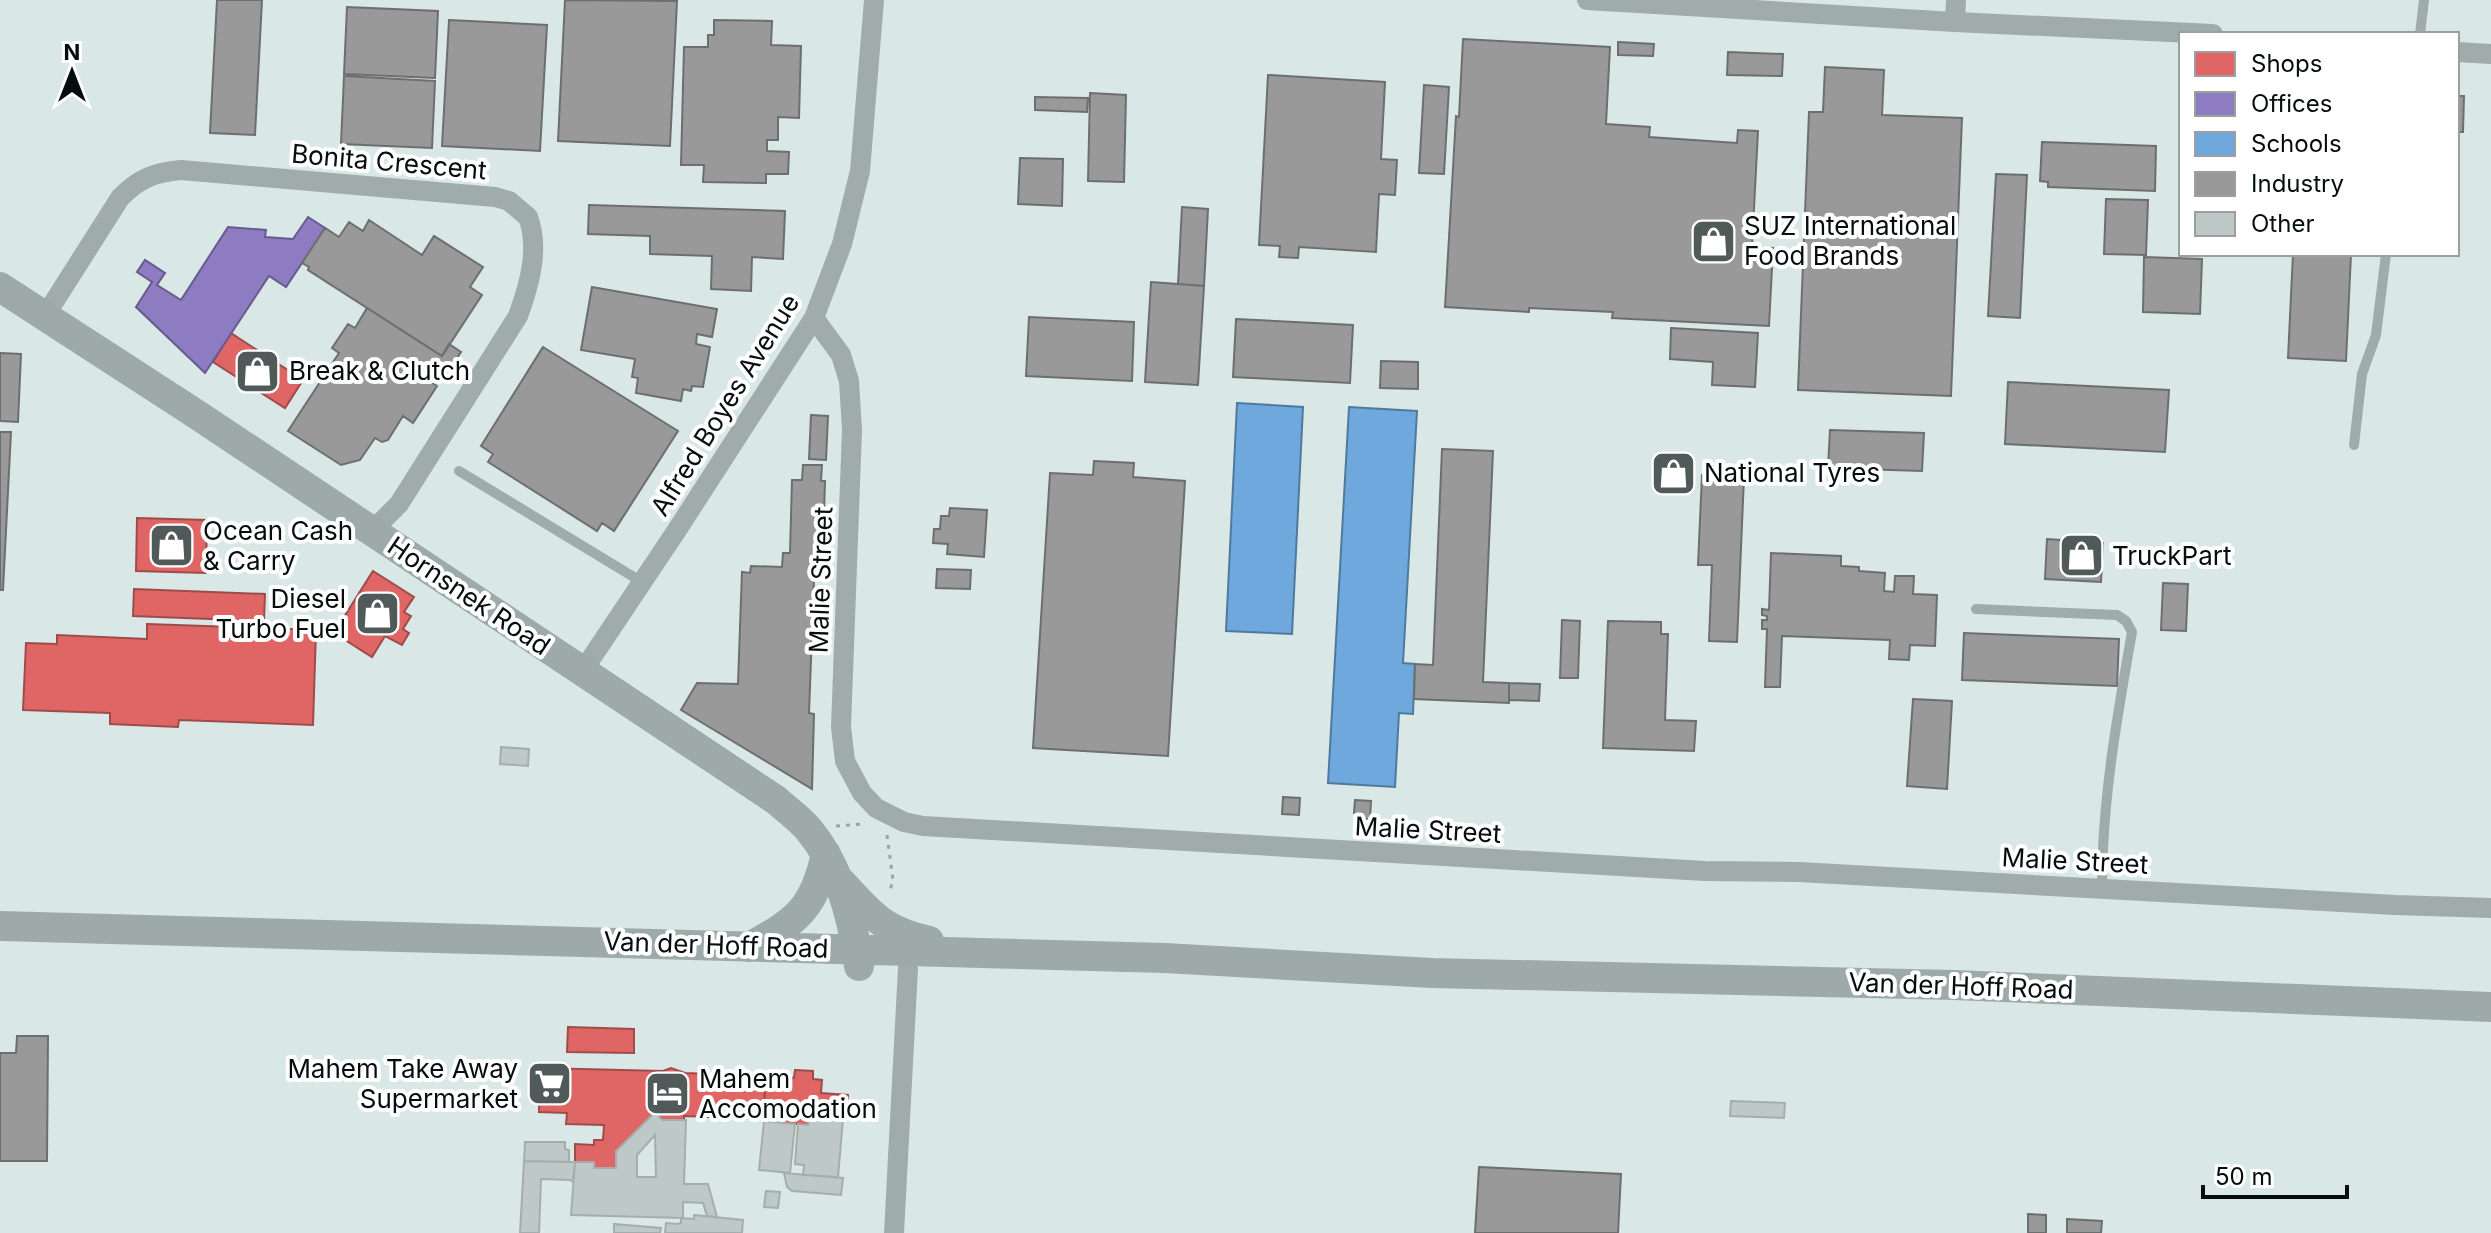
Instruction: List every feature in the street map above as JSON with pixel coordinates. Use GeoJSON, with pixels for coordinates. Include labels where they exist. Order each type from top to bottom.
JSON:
{"type":"FeatureCollection","features":[{"type":"Feature","properties":{"kind":"main road","name":"Hornsnek Road"},"geometry":{"type":"LineString","coordinates":[[0,287],[776,800],[808,828],[832,866],[858,958]]}},
{"type":"Feature","properties":{"kind":"main road"},"geometry":{"type":"LineString","coordinates":[[748,948],[796,919],[832,866],[879,922],[903,935],[1006,955]]}},
{"type":"Feature","properties":{"kind":"main road","name":"Van der Hoff Road"},"geometry":{"type":"LineString","coordinates":[[0,926],[748,948],[858,958],[908,968],[1293,978],[1432,973]]}},
{"type":"Feature","properties":{"kind":"main road","name":"Van der Hoff Road"},"geometry":{"type":"LineString","coordinates":[[0,937],[466,951],[742,965],[858,958],[1006,955],[1165,958],[1432,973],[1953,985],[2491,1007]]}},
{"type":"Feature","properties":{"kind":"street","name":"Alfred Boyes Avenue"},"geometry":{"type":"LineString","coordinates":[[582,672],[814,318],[842,244],[860,171],[874,0]]}},
{"type":"Feature","properties":{"kind":"street"},"geometry":{"type":"LineString","coordinates":[[1587,0],[2179,32]]}},
{"type":"Feature","properties":{"kind":"street"},"geometry":{"type":"LineString","coordinates":[[1955,22],[1956,0]]}},
{"type":"Feature","properties":{"kind":"street"},"geometry":{"type":"LineString","coordinates":[[2459,52],[2491,54]]}},
{"type":"Feature","properties":{"kind":"street","name":"Bonita Crescent"},"geometry":{"type":"LineString","coordinates":[[45,316],[120,198],[134,184],[157,172],[181,170],[495,197],[509,201],[521,209],[532,226],[527,290],[518,316],[399,504],[372,531]]}},
{"type":"Feature","properties":{"kind":"street","name":"Malie Street"},"geometry":{"type":"LineString","coordinates":[[814,318],[841,355],[849,381],[852,430],[841,727],[845,761],[862,793],[895,822],[1705,871],[1799,872],[2491,908]]}},
{"type":"Feature","properties":{"kind":"street"},"geometry":{"type":"LineString","coordinates":[[894,1233],[908,968]]}},
{"type":"Feature","properties":{"kind":"lane"},"geometry":{"type":"LineString","coordinates":[[2420,32],[2424,0]]}},
{"type":"Feature","properties":{"kind":"lane"},"geometry":{"type":"LineString","coordinates":[[2354,445],[2362,374],[2376,335],[2386,256]]}},
{"type":"Feature","properties":{"kind":"lane"},"geometry":{"type":"LineString","coordinates":[[459,471],[642,582]]}},
{"type":"Feature","properties":{"kind":"lane"},"geometry":{"type":"LineString","coordinates":[[1976,609],[2117,615],[2126,621],[2132,632],[2111,751],[2102,835],[2102,888]]}},
{"type":"Feature","properties":{"kind":"path"},"geometry":{"type":"LineString","coordinates":[[808,828],[895,822],[893,880],[879,922]]}},
{"type":"Feature","properties":{"kind":"building: Shops","name":"Break & Clutch"},"geometry":{"type":"Polygon","coordinates":[[[231,333],[303,380],[285,408],[213,362],[231,333]]]}},
{"type":"Feature","properties":{"kind":"building: Shops","name":"Ocean Cash & Carry"},"geometry":{"type":"Polygon","coordinates":[[[137,518],[207,520],[206,573],[136,571],[137,518]]]}},
{"type":"Feature","properties":{"kind":"building: Shops","name":"Diesel Turbo Fuel"},"geometry":{"type":"Polygon","coordinates":[[[373,571],[414,597],[404,612],[411,616],[403,629],[409,633],[402,645],[385,636],[372,657],[334,633],[373,571]]]}},
{"type":"Feature","properties":{"kind":"building: Shops"},"geometry":{"type":"Polygon","coordinates":[[[134,589],[265,594],[264,621],[133,616],[134,589]]]}},
{"type":"Feature","properties":{"kind":"building: Shops"},"geometry":{"type":"Polygon","coordinates":[[[147,624],[316,630],[313,725],[179,720],[178,727],[110,724],[110,713],[23,710],[26,643],[57,644],[57,635],[147,639],[147,624]]]}},
{"type":"Feature","properties":{"kind":"building: Shops"},"geometry":{"type":"Polygon","coordinates":[[[568,1027],[634,1029],[634,1053],[567,1052],[568,1027]]]}},
{"type":"Feature","properties":{"kind":"building: Shops"},"geometry":{"type":"Polygon","coordinates":[[[540,1068],[663,1071],[671,1068],[685,1073],[765,1076],[764,1119],[684,1116],[684,1120],[662,1120],[655,1112],[616,1151],[616,1168],[594,1168],[594,1162],[575,1162],[575,1144],[594,1145],[594,1140],[603,1140],[604,1125],[566,1124],[567,1113],[539,1112],[540,1068]]]}},
{"type":"Feature","properties":{"kind":"building: Shops"},"geometry":{"type":"Polygon","coordinates":[[[795,1070],[813,1071],[813,1079],[822,1080],[821,1093],[848,1095],[847,1109],[841,1108],[840,1119],[809,1116],[808,1125],[764,1121],[765,1083],[769,1083],[770,1075],[794,1078],[795,1070]]]}},
{"type":"Feature","properties":{"kind":"building: Offices"},"geometry":{"type":"Polygon","coordinates":[[[308,217],[325,228],[302,263],[286,287],[269,276],[205,373],[136,307],[152,282],[137,272],[145,260],[165,273],[157,285],[181,300],[228,227],[266,230],[265,237],[293,239],[308,217]]]}},
{"type":"Feature","properties":{"kind":"building: Schools"},"geometry":{"type":"Polygon","coordinates":[[[1237,403],[1303,407],[1292,634],[1226,631],[1237,403]]]}},
{"type":"Feature","properties":{"kind":"building: Schools"},"geometry":{"type":"Polygon","coordinates":[[[1349,407],[1417,411],[1403,663],[1415,664],[1413,714],[1399,713],[1395,787],[1328,783],[1349,407]]]}},
{"type":"Feature","properties":{"kind":"building: Industry"},"geometry":{"type":"Polygon","coordinates":[[[217,0],[262,0],[255,135],[210,133],[217,0]]]}},
{"type":"Feature","properties":{"kind":"building: Industry"},"geometry":{"type":"Polygon","coordinates":[[[565,0],[677,1],[670,146],[558,141],[565,0]]]}},
{"type":"Feature","properties":{"kind":"building: Industry"},"geometry":{"type":"Polygon","coordinates":[[[347,7],[438,11],[435,78],[344,74],[347,7]]]}},
{"type":"Feature","properties":{"kind":"building: Industry"},"geometry":{"type":"Polygon","coordinates":[[[449,20],[547,25],[540,151],[442,146],[449,20]]]}},
{"type":"Feature","properties":{"kind":"building: Industry"},"geometry":{"type":"Polygon","coordinates":[[[714,20],[772,21],[771,45],[801,46],[799,118],[778,117],[778,140],[767,140],[767,151],[789,152],[788,174],[766,174],[766,183],[703,182],[704,165],[681,165],[684,47],[708,47],[708,35],[714,35],[714,20]]]}},
{"type":"Feature","properties":{"kind":"building: Industry"},"geometry":{"type":"Polygon","coordinates":[[[1463,39],[1610,47],[1606,124],[1650,127],[1649,137],[1737,143],[1738,130],[1758,131],[1752,247],[1773,248],[1769,326],[1612,318],[1613,312],[1529,308],[1529,312],[1445,307],[1463,39]]]}},
{"type":"Feature","properties":{"kind":"building: Industry"},"geometry":{"type":"Polygon","coordinates":[[[1618,42],[1654,44],[1653,56],[1618,55],[1618,42]]]}},
{"type":"Feature","properties":{"kind":"building: Industry"},"geometry":{"type":"Polygon","coordinates":[[[1728,52],[1783,54],[1782,76],[1727,75],[1728,52]]]}},
{"type":"Feature","properties":{"kind":"building: Industry"},"geometry":{"type":"Polygon","coordinates":[[[1825,67],[1884,70],[1882,115],[1962,118],[1951,396],[1798,390],[1809,112],[1823,112],[1825,67]]]}},
{"type":"Feature","properties":{"kind":"building: Industry"},"geometry":{"type":"Polygon","coordinates":[[[1268,75],[1385,82],[1381,159],[1397,160],[1395,195],[1379,194],[1376,252],[1299,247],[1298,258],[1279,257],[1280,246],[1259,245],[1268,75]]]}},
{"type":"Feature","properties":{"kind":"building: Industry"},"geometry":{"type":"Polygon","coordinates":[[[344,76],[435,81],[432,148],[341,144],[344,76]]]}},
{"type":"Feature","properties":{"kind":"building: Industry"},"geometry":{"type":"Polygon","coordinates":[[[1424,85],[1449,87],[1444,174],[1419,173],[1424,85]]]}},
{"type":"Feature","properties":{"kind":"building: Industry"},"geometry":{"type":"Polygon","coordinates":[[[1090,93],[1126,95],[1124,182],[1088,181],[1090,93]]]}},
{"type":"Feature","properties":{"kind":"building: Industry"},"geometry":{"type":"Polygon","coordinates":[[[2459,96],[2464,96],[2463,132],[2459,132],[2459,96]]]}},
{"type":"Feature","properties":{"kind":"building: Industry"},"geometry":{"type":"Polygon","coordinates":[[[1035,97],[1088,98],[1087,112],[1035,110],[1035,97]]]}},
{"type":"Feature","properties":{"kind":"building: Industry"},"geometry":{"type":"Polygon","coordinates":[[[2042,142],[2156,146],[2155,191],[2048,187],[2048,182],[2040,181],[2042,142]]]}},
{"type":"Feature","properties":{"kind":"building: Industry"},"geometry":{"type":"Polygon","coordinates":[[[1020,158],[1063,159],[1062,206],[1018,204],[1020,158]]]}},
{"type":"Feature","properties":{"kind":"building: Industry"},"geometry":{"type":"Polygon","coordinates":[[[1996,174],[2027,175],[2020,318],[1988,316],[1996,174]]]}},
{"type":"Feature","properties":{"kind":"building: Industry"},"geometry":{"type":"Polygon","coordinates":[[[2106,199],[2148,200],[2146,255],[2104,254],[2106,199]]]}},
{"type":"Feature","properties":{"kind":"building: Industry"},"geometry":{"type":"Polygon","coordinates":[[[589,205],[785,211],[783,259],[752,257],[751,291],[711,289],[712,256],[650,254],[650,236],[588,234],[589,205]]]}},
{"type":"Feature","properties":{"kind":"building: Industry"},"geometry":{"type":"Polygon","coordinates":[[[1182,207],[1208,209],[1204,286],[1178,284],[1182,207]]]}},
{"type":"Feature","properties":{"kind":"building: Industry"},"geometry":{"type":"Polygon","coordinates":[[[369,220],[422,255],[434,236],[483,267],[470,287],[482,295],[442,356],[308,270],[309,267],[302,263],[325,228],[339,237],[349,222],[363,231],[369,220]]]}},
{"type":"Feature","properties":{"kind":"building: Industry"},"geometry":{"type":"Polygon","coordinates":[[[2293,256],[2351,256],[2346,361],[2288,358],[2293,256]]]}},
{"type":"Feature","properties":{"kind":"building: Industry"},"geometry":{"type":"Polygon","coordinates":[[[2144,257],[2202,259],[2200,314],[2143,312],[2144,257]]]}},
{"type":"Feature","properties":{"kind":"building: Industry"},"geometry":{"type":"Polygon","coordinates":[[[1151,282],[1204,286],[1198,385],[1145,382],[1151,282]]]}},
{"type":"Feature","properties":{"kind":"building: Industry"},"geometry":{"type":"Polygon","coordinates":[[[592,287],[717,309],[712,337],[697,334],[696,344],[710,347],[703,387],[692,386],[691,391],[683,389],[681,401],[636,393],[638,378],[632,377],[635,359],[581,350],[592,287]]]}},
{"type":"Feature","properties":{"kind":"building: Industry"},"geometry":{"type":"Polygon","coordinates":[[[367,308],[442,356],[449,344],[461,352],[445,376],[430,367],[423,377],[437,386],[413,423],[403,416],[388,440],[382,442],[375,438],[360,460],[341,465],[288,431],[339,353],[332,348],[348,324],[355,328],[367,308]]]}},
{"type":"Feature","properties":{"kind":"building: Industry"},"geometry":{"type":"Polygon","coordinates":[[[1029,317],[1134,322],[1132,381],[1026,376],[1029,317]]]}},
{"type":"Feature","properties":{"kind":"building: Industry"},"geometry":{"type":"Polygon","coordinates":[[[1236,319],[1353,325],[1350,383],[1233,377],[1236,319]]]}},
{"type":"Feature","properties":{"kind":"building: Industry"},"geometry":{"type":"Polygon","coordinates":[[[1671,328],[1758,333],[1755,387],[1712,385],[1713,362],[1670,359],[1671,328]]]}},
{"type":"Feature","properties":{"kind":"building: Industry"},"geometry":{"type":"Polygon","coordinates":[[[543,347],[678,431],[614,531],[602,523],[597,531],[488,462],[493,454],[481,446],[543,347]]]}},
{"type":"Feature","properties":{"kind":"building: Industry"},"geometry":{"type":"Polygon","coordinates":[[[0,353],[21,354],[18,422],[0,421],[0,353]]]}},
{"type":"Feature","properties":{"kind":"building: Industry"},"geometry":{"type":"Polygon","coordinates":[[[1381,361],[1418,362],[1418,389],[1380,388],[1381,361]]]}},
{"type":"Feature","properties":{"kind":"building: Industry"},"geometry":{"type":"Polygon","coordinates":[[[2008,382],[2169,390],[2165,452],[2005,444],[2008,382]]]}},
{"type":"Feature","properties":{"kind":"building: Industry"},"geometry":{"type":"Polygon","coordinates":[[[811,415],[828,416],[826,460],[809,459],[811,415]]]}},
{"type":"Feature","properties":{"kind":"building: Industry"},"geometry":{"type":"Polygon","coordinates":[[[1830,430],[1924,433],[1922,471],[1828,468],[1830,430]]]}},
{"type":"Feature","properties":{"kind":"building: Industry"},"geometry":{"type":"Polygon","coordinates":[[[0,432],[11,432],[3,590],[0,590],[0,432]]]}},
{"type":"Feature","properties":{"kind":"building: Industry"},"geometry":{"type":"Polygon","coordinates":[[[1442,449],[1493,451],[1483,682],[1509,683],[1509,703],[1414,699],[1415,664],[1433,665],[1442,449]]]}},
{"type":"Feature","properties":{"kind":"building: Industry"},"geometry":{"type":"Polygon","coordinates":[[[1094,461],[1134,463],[1133,477],[1185,481],[1168,756],[1033,748],[1050,473],[1093,475],[1094,461]]]}},
{"type":"Feature","properties":{"kind":"building: Industry"},"geometry":{"type":"Polygon","coordinates":[[[803,465],[822,465],[821,481],[825,481],[822,579],[814,579],[809,713],[814,714],[812,789],[681,710],[697,683],[738,684],[742,572],[750,573],[751,566],[782,567],[783,553],[790,553],[792,480],[802,480],[803,465]]]}},
{"type":"Feature","properties":{"kind":"building: Industry"},"geometry":{"type":"Polygon","coordinates":[[[1702,475],[1744,477],[1737,642],[1709,641],[1712,565],[1698,565],[1702,475]]]}},
{"type":"Feature","properties":{"kind":"building: Industry"},"geometry":{"type":"Polygon","coordinates":[[[950,508],[987,510],[984,557],[947,554],[948,544],[933,543],[934,529],[940,529],[941,516],[949,516],[950,508]]]}},
{"type":"Feature","properties":{"kind":"building: Industry"},"geometry":{"type":"Polygon","coordinates":[[[2047,539],[2103,543],[2101,582],[2045,579],[2047,539]]]}},
{"type":"Feature","properties":{"kind":"building: Industry"},"geometry":{"type":"Polygon","coordinates":[[[1771,553],[1841,556],[1841,566],[1885,573],[1884,591],[1894,592],[1895,576],[1914,576],[1913,594],[1937,595],[1935,646],[1910,645],[1909,660],[1889,659],[1890,640],[1782,636],[1780,687],[1765,687],[1767,629],[1762,629],[1762,620],[1767,620],[1767,616],[1762,615],[1762,609],[1769,610],[1771,553]]]}},
{"type":"Feature","properties":{"kind":"building: Industry"},"geometry":{"type":"Polygon","coordinates":[[[937,569],[971,570],[970,589],[936,588],[937,569]]]}},
{"type":"Feature","properties":{"kind":"building: Industry"},"geometry":{"type":"Polygon","coordinates":[[[2163,583],[2188,584],[2186,631],[2161,630],[2163,583]]]}},
{"type":"Feature","properties":{"kind":"building: Industry"},"geometry":{"type":"Polygon","coordinates":[[[1562,620],[1580,621],[1578,678],[1560,678],[1562,620]]]}},
{"type":"Feature","properties":{"kind":"building: Industry"},"geometry":{"type":"Polygon","coordinates":[[[1608,621],[1661,622],[1661,634],[1668,634],[1665,720],[1696,721],[1694,751],[1603,748],[1608,621]]]}},
{"type":"Feature","properties":{"kind":"building: Industry"},"geometry":{"type":"Polygon","coordinates":[[[1964,633],[2119,639],[2117,686],[1962,680],[1964,633]]]}},
{"type":"Feature","properties":{"kind":"building: Industry"},"geometry":{"type":"Polygon","coordinates":[[[1509,683],[1540,684],[1539,701],[1509,700],[1509,683]]]}},
{"type":"Feature","properties":{"kind":"building: Industry"},"geometry":{"type":"Polygon","coordinates":[[[1913,699],[1952,701],[1947,789],[1907,786],[1913,699]]]}},
{"type":"Feature","properties":{"kind":"building: Industry"},"geometry":{"type":"Polygon","coordinates":[[[1283,797],[1300,798],[1299,815],[1282,814],[1283,797]]]}},
{"type":"Feature","properties":{"kind":"building: Industry"},"geometry":{"type":"Polygon","coordinates":[[[1355,800],[1371,801],[1370,819],[1360,819],[1360,814],[1354,813],[1355,800]]]}},
{"type":"Feature","properties":{"kind":"building: Industry"},"geometry":{"type":"Polygon","coordinates":[[[17,1036],[48,1036],[47,1161],[0,1161],[0,1053],[16,1053],[17,1036]]]}},
{"type":"Feature","properties":{"kind":"building: Industry"},"geometry":{"type":"Polygon","coordinates":[[[1479,1167],[1621,1174],[1618,1233],[1475,1233],[1479,1167]]]}},
{"type":"Feature","properties":{"kind":"building: Industry"},"geometry":{"type":"Polygon","coordinates":[[[2028,1214],[2046,1215],[2046,1233],[2028,1233],[2028,1214]]]}},
{"type":"Feature","properties":{"kind":"building: Industry"},"geometry":{"type":"Polygon","coordinates":[[[2067,1219],[2102,1221],[2101,1233],[2067,1233],[2067,1219]]]}},
{"type":"Feature","properties":{"kind":"building: Other"},"geometry":{"type":"Polygon","coordinates":[[[501,747],[529,749],[528,766],[500,764],[501,747]]]}},
{"type":"Feature","properties":{"kind":"building: Other"},"geometry":{"type":"Polygon","coordinates":[[[1731,1101],[1785,1103],[1784,1118],[1730,1116],[1731,1101]]]}},
{"type":"Feature","properties":{"kind":"building: Other"},"geometry":{"type":"Polygon","coordinates":[[[655,1112],[662,1120],[686,1120],[684,1184],[708,1184],[717,1217],[707,1216],[703,1203],[683,1202],[683,1218],[571,1215],[575,1162],[594,1162],[594,1168],[616,1168],[616,1151],[655,1112]],[[655,1135],[637,1155],[637,1177],[656,1177],[655,1135]]]}},
{"type":"Feature","properties":{"kind":"building: Other"},"geometry":{"type":"Polygon","coordinates":[[[809,1116],[843,1119],[838,1177],[803,1175],[804,1165],[795,1164],[798,1124],[808,1125],[809,1116]]]}},
{"type":"Feature","properties":{"kind":"building: Other"},"geometry":{"type":"Polygon","coordinates":[[[764,1121],[795,1124],[790,1173],[759,1170],[764,1121]]]}},
{"type":"Feature","properties":{"kind":"building: Other"},"geometry":{"type":"Polygon","coordinates":[[[525,1142],[565,1142],[569,1162],[524,1161],[525,1142]]]}},
{"type":"Feature","properties":{"kind":"building: Other"},"geometry":{"type":"Polygon","coordinates":[[[524,1161],[575,1162],[573,1182],[541,1179],[539,1233],[520,1233],[524,1161]]]}},
{"type":"Feature","properties":{"kind":"building: Other"},"geometry":{"type":"Polygon","coordinates":[[[784,1173],[843,1178],[841,1195],[792,1191],[787,1187],[784,1173]]]}},
{"type":"Feature","properties":{"kind":"building: Other"},"geometry":{"type":"Polygon","coordinates":[[[766,1191],[780,1192],[778,1208],[764,1207],[766,1191]]]}},
{"type":"Feature","properties":{"kind":"building: Other"},"geometry":{"type":"Polygon","coordinates":[[[694,1215],[743,1220],[742,1233],[665,1233],[666,1223],[681,1223],[681,1218],[694,1219],[694,1215]]]}},
{"type":"Feature","properties":{"kind":"building: Other"},"geometry":{"type":"Polygon","coordinates":[[[614,1224],[661,1228],[660,1233],[614,1233],[614,1224]]]}},
{"type":"Feature","properties":{"kind":"place","name":"SUZ International Food Brands"},"geometry":{"type":"Point","coordinates":[1713,241]}},
{"type":"Feature","properties":{"kind":"place","name":"Break & Clutch"},"geometry":{"type":"Point","coordinates":[258,371]}},
{"type":"Feature","properties":{"kind":"place","name":"National Tyres"},"geometry":{"type":"Point","coordinates":[1673,473]}},
{"type":"Feature","properties":{"kind":"place","name":"Ocean Cash & Carry"},"geometry":{"type":"Point","coordinates":[172,546]}},
{"type":"Feature","properties":{"kind":"place","name":"TruckPart"},"geometry":{"type":"Point","coordinates":[2081,556]}},
{"type":"Feature","properties":{"kind":"place","name":"Diesel Turbo Fuel"},"geometry":{"type":"Point","coordinates":[377,614]}},
{"type":"Feature","properties":{"kind":"place","name":"Mahem Take Away Supermarket"},"geometry":{"type":"Point","coordinates":[549,1084]}},
{"type":"Feature","properties":{"kind":"place","name":"Mahem Accomodation"},"geometry":{"type":"Point","coordinates":[668,1094]}}]}
